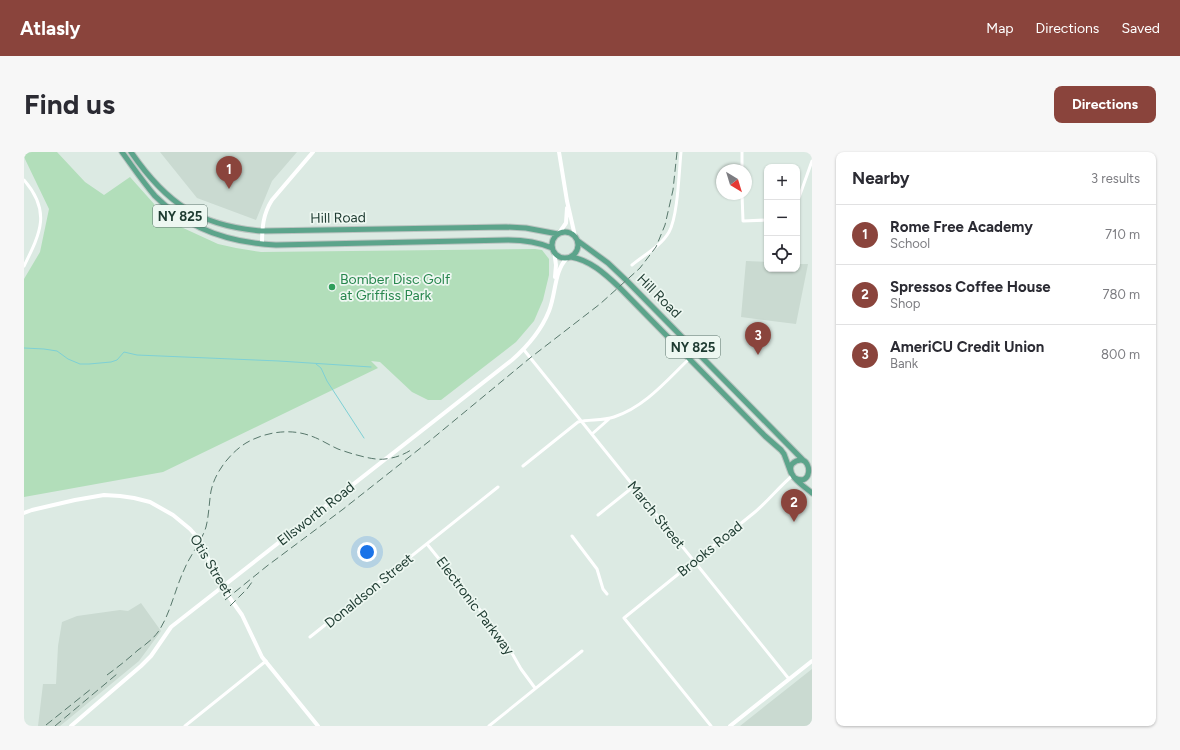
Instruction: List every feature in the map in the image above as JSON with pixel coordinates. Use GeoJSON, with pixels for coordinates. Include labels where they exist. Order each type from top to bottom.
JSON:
{"type":"FeatureCollection","features":[{"type":"Feature","properties":{"kind":"main road","name":"NY 825"},"geometry":{"type":"LineString","coordinates":[[122,152],[144,183],[156,196],[179,216],[208,231],[228,239],[262,244]]}},
{"type":"Feature","properties":{"kind":"main road","name":"NY 825"},"geometry":{"type":"LineString","coordinates":[[130,152],[149,177],[164,192],[187,210],[216,223],[234,228],[262,231]]}},
{"type":"Feature","properties":{"kind":"main road","name":"Hill Road"},"geometry":{"type":"LineString","coordinates":[[262,231],[506,227],[526,228],[558,234]]}},
{"type":"Feature","properties":{"kind":"main road","name":"NY 825"},"geometry":{"type":"LineString","coordinates":[[558,234],[567,232],[575,236],[578,241]]}},
{"type":"Feature","properties":{"kind":"main road"},"geometry":{"type":"LineString","coordinates":[[553,250],[553,240],[558,234]]}},
{"type":"Feature","properties":{"kind":"main road","name":"Hill Road"},"geometry":{"type":"LineString","coordinates":[[262,244],[508,240],[532,241],[553,250]]}},
{"type":"Feature","properties":{"kind":"main road","name":"Hill Road"},"geometry":{"type":"LineString","coordinates":[[578,241],[608,263],[627,280],[803,460]]}},
{"type":"Feature","properties":{"kind":"main road"},"geometry":{"type":"LineString","coordinates":[[569,257],[576,252],[578,241]]}},
{"type":"Feature","properties":{"kind":"main road","name":"NY 825"},"geometry":{"type":"LineString","coordinates":[[553,250],[559,257],[569,257]]}},
{"type":"Feature","properties":{"kind":"main road","name":"Hill Road"},"geometry":{"type":"LineString","coordinates":[[569,257],[580,258],[586,261],[610,279],[765,436],[781,450],[793,476],[812,493]]}},
{"type":"Feature","properties":{"kind":"main road","name":"NY 825"},"geometry":{"type":"LineString","coordinates":[[803,460],[811,466],[811,474]]}},
{"type":"Feature","properties":{"kind":"main road"},"geometry":{"type":"LineString","coordinates":[[803,460],[793,463],[790,470],[793,476],[804,480],[811,474]]}},
{"type":"Feature","properties":{"kind":"street"},"geometry":{"type":"LineString","coordinates":[[262,244],[262,231],[266,210],[272,200],[313,152]]}},
{"type":"Feature","properties":{"kind":"street"},"geometry":{"type":"LineString","coordinates":[[559,152],[567,201],[575,236]]}},
{"type":"Feature","properties":{"kind":"street"},"geometry":{"type":"LineString","coordinates":[[632,265],[661,242],[672,225],[681,152]]}},
{"type":"Feature","properties":{"kind":"street"},"geometry":{"type":"LineString","coordinates":[[742,152],[742,164]]}},
{"type":"Feature","properties":{"kind":"street"},"geometry":{"type":"LineString","coordinates":[[798,200],[812,161]]}},
{"type":"Feature","properties":{"kind":"street"},"geometry":{"type":"LineString","coordinates":[[24,180],[37,198],[41,214],[37,235],[24,266]]}},
{"type":"Feature","properties":{"kind":"street"},"geometry":{"type":"LineString","coordinates":[[742,200],[743,221],[764,220]]}},
{"type":"Feature","properties":{"kind":"street"},"geometry":{"type":"LineString","coordinates":[[558,234],[566,222],[567,201]]}},
{"type":"Feature","properties":{"kind":"street","name":"Ellsworth Road"},"geometry":{"type":"LineString","coordinates":[[553,250],[556,265],[553,297]]}},
{"type":"Feature","properties":{"kind":"street","name":"Ellsworth Road"},"geometry":{"type":"LineString","coordinates":[[71,726],[141,666],[151,656],[166,632],[171,627],[524,350],[541,327],[550,310],[561,266],[569,257]]}},
{"type":"Feature","properties":{"kind":"street","name":"March Street"},"geometry":{"type":"LineString","coordinates":[[524,350],[789,679]]}},
{"type":"Feature","properties":{"kind":"street"},"geometry":{"type":"LineString","coordinates":[[523,466],[575,424],[581,421],[611,418],[630,410],[644,401],[689,359]]}},
{"type":"Feature","properties":{"kind":"street"},"geometry":{"type":"LineString","coordinates":[[592,434],[611,418]]}},
{"type":"Feature","properties":{"kind":"street","name":"Brooks Road"},"geometry":{"type":"LineString","coordinates":[[711,726],[624,618],[762,506],[786,481],[793,476]]}},
{"type":"Feature","properties":{"kind":"street","name":"Donaldson Street"},"geometry":{"type":"LineString","coordinates":[[310,637],[498,487]]}},
{"type":"Feature","properties":{"kind":"street"},"geometry":{"type":"LineString","coordinates":[[598,516],[633,487]]}},
{"type":"Feature","properties":{"kind":"street","name":"Otis Street"},"geometry":{"type":"LineString","coordinates":[[24,513],[39,508],[98,496],[120,496],[134,498],[150,502],[164,509],[190,529],[198,538],[205,550],[213,571],[222,587],[242,615],[259,651],[318,726]]}},
{"type":"Feature","properties":{"kind":"street"},"geometry":{"type":"LineString","coordinates":[[572,536],[597,569],[606,594]]}},
{"type":"Feature","properties":{"kind":"street","name":"Electronic Parkway"},"geometry":{"type":"LineString","coordinates":[[427,544],[505,641],[521,669],[535,688]]}},
{"type":"Feature","properties":{"kind":"street"},"geometry":{"type":"LineString","coordinates":[[489,726],[582,651]]}},
{"type":"Feature","properties":{"kind":"street"},"geometry":{"type":"LineString","coordinates":[[730,726],[812,660]]}},
{"type":"Feature","properties":{"kind":"street"},"geometry":{"type":"LineString","coordinates":[[185,726],[266,661]]}},
{"type":"Feature","properties":{"kind":"shaded area"},"geometry":{"type":"Polygon","coordinates":[[[160,152],[297,152],[272,181],[256,220],[197,198],[160,152]]]}},
{"type":"Feature","properties":{"kind":"shaded area"},"geometry":{"type":"Polygon","coordinates":[[[746,261],[764,262],[764,272],[800,272],[800,264],[808,264],[796,324],[741,317],[746,261]]]}},
{"type":"Feature","properties":{"kind":"shaded area"},"geometry":{"type":"Polygon","coordinates":[[[141,603],[161,631],[139,661],[60,726],[38,726],[43,684],[56,684],[58,646],[62,622],[77,616],[120,610],[128,611],[141,603]]]}},
{"type":"Feature","properties":{"kind":"shaded area"},"geometry":{"type":"Polygon","coordinates":[[[812,669],[812,726],[740,726],[812,669]]]}},
{"type":"Feature","properties":{"kind":"green space"},"geometry":{"type":"Polygon","coordinates":[[[24,152],[57,152],[85,182],[104,195],[130,177],[155,205],[181,227],[218,244],[236,248],[261,252],[542,250],[549,259],[549,275],[543,300],[534,321],[516,342],[441,400],[428,400],[412,392],[380,362],[371,361],[378,368],[163,472],[24,497],[24,279],[40,252],[49,209],[24,157],[24,152]]]}},
{"type":"Feature","properties":{"kind":"waterway"},"geometry":{"type":"LineString","coordinates":[[24,348],[57,351],[68,359],[80,364],[111,362],[117,360],[124,352],[137,355],[279,361],[371,367]]}},
{"type":"Feature","properties":{"kind":"waterway"},"geometry":{"type":"LineString","coordinates":[[316,364],[321,368],[327,381],[364,438]]}},
{"type":"Feature","properties":{"kind":"railway"},"geometry":{"type":"LineString","coordinates":[[225,600],[432,439],[530,358],[600,304],[640,268],[656,247],[665,225],[673,190],[677,152]]}},
{"type":"Feature","properties":{"kind":"railway"},"geometry":{"type":"LineString","coordinates":[[107,675],[158,632],[169,610],[189,559],[206,527],[211,491],[216,477],[224,464],[240,447],[261,436],[278,432],[295,432],[311,436],[338,449],[368,458],[392,458],[411,450]]}},
{"type":"Feature","properties":{"kind":"railway"},"geometry":{"type":"LineString","coordinates":[[230,606],[252,582]]}},
{"type":"Feature","properties":{"kind":"railway"},"geometry":{"type":"LineString","coordinates":[[55,726],[117,674]]}},
{"type":"Feature","properties":{"kind":"railway"},"geometry":{"type":"LineString","coordinates":[[46,725],[91,689]]}},
{"type":"Feature","properties":{"kind":"place","name":"Rome Free Academy"},"geometry":{"type":"Point","coordinates":[229,189]}},
{"type":"Feature","properties":{"kind":"place","name":"Bomber Disc Golf at Griffiss Park"},"geometry":{"type":"Point","coordinates":[332,287]}},
{"type":"Feature","properties":{"kind":"place","name":"AmeriCU Credit Union"},"geometry":{"type":"Point","coordinates":[758,355]}},
{"type":"Feature","properties":{"kind":"place","name":"Spressos Coffee House"},"geometry":{"type":"Point","coordinates":[794,522]}}]}
